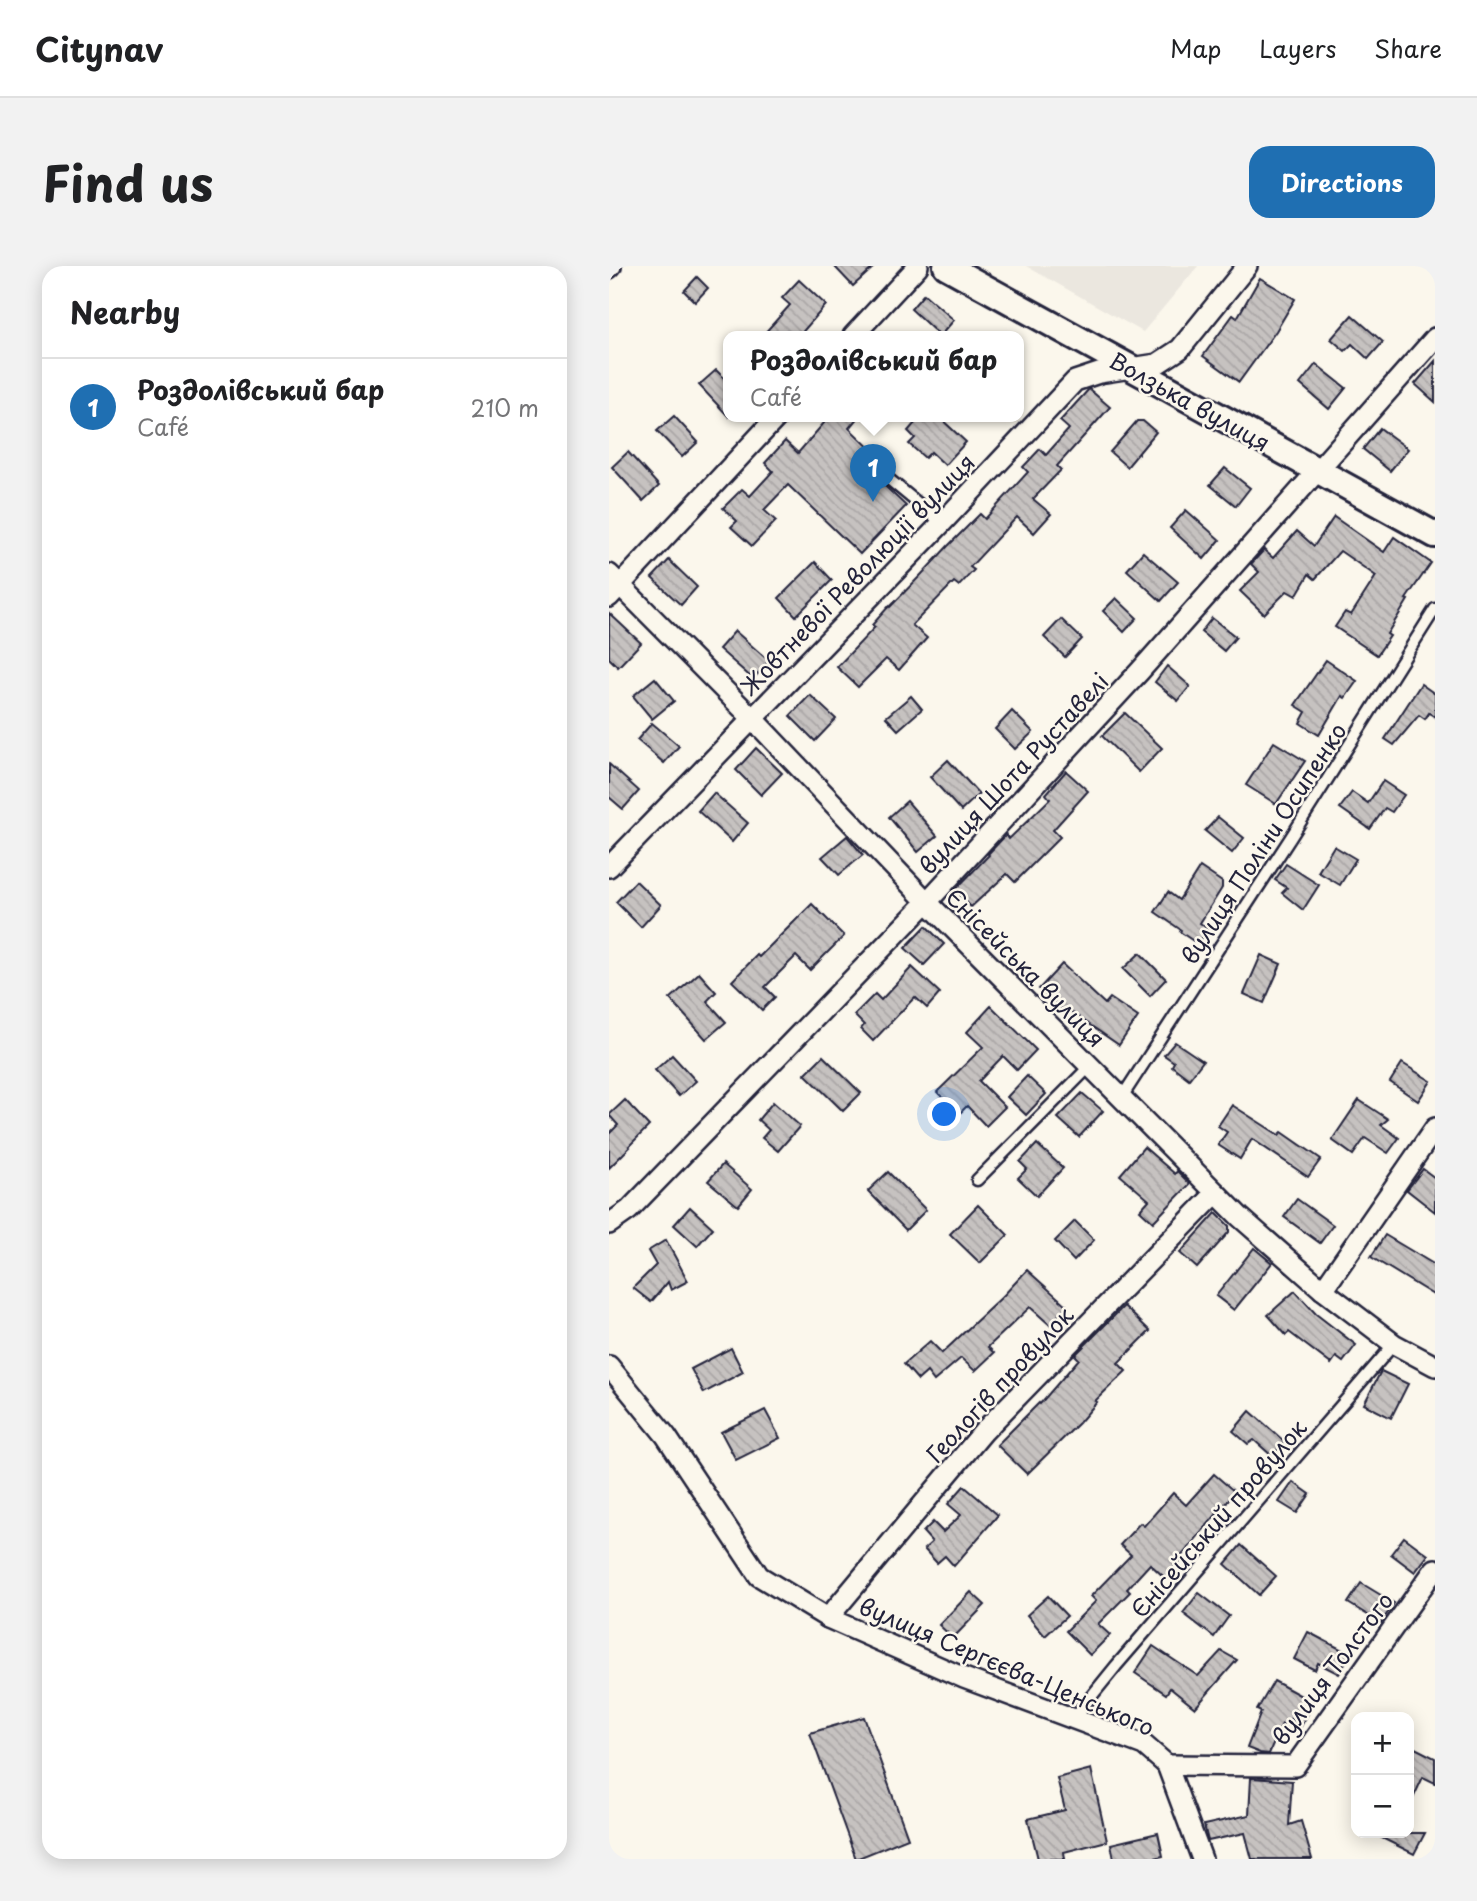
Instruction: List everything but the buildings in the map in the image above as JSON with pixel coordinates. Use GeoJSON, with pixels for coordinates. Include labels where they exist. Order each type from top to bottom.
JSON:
{"type":"FeatureCollection","features":[{"type":"Feature","properties":{"kind":"street"},"geometry":{"type":"LineString","coordinates":[[858,331],[918,266]]}},
{"type":"Feature","properties":{"kind":"street","name":"Волзька вулиця"},"geometry":{"type":"LineString","coordinates":[[946,266],[1435,535]]}},
{"type":"Feature","properties":{"kind":"street","name":"Жовтневої Революції вулиця"},"geometry":{"type":"LineString","coordinates":[[609,867],[1075,381],[1098,373],[1157,364],[1180,349],[1247,266]]}},
{"type":"Feature","properties":{"kind":"street","name":"вулиця Шота Руставелі"},"geometry":{"type":"LineString","coordinates":[[609,1224],[629,1210],[927,902],[1140,671],[1435,338]]}},
{"type":"Feature","properties":{"kind":"street"},"geometry":{"type":"LineString","coordinates":[[613,585],[772,422]]}},
{"type":"Feature","properties":{"kind":"street","name":"Єнісейська вулиця"},"geometry":{"type":"LineString","coordinates":[[613,585],[752,718],[927,902],[1240,1217],[1323,1290],[1394,1344],[1435,1366]]}},
{"type":"Feature","properties":{"kind":"street"},"geometry":{"type":"LineString","coordinates":[[1323,1290],[1435,1128]]}},
{"type":"Feature","properties":{"kind":"street","name":"Геологів провулок"},"geometry":{"type":"LineString","coordinates":[[828,1618],[984,1431],[1216,1193]]}},
{"type":"Feature","properties":{"kind":"street","name":"вулиця Сергєєва-Ценського"},"geometry":{"type":"LineString","coordinates":[[609,1366],[666,1436],[759,1576],[828,1618],[964,1678],[1144,1745],[1167,1765]]}},
{"type":"Feature","properties":{"kind":"street","name":"вулиця Толстого"},"geometry":{"type":"LineString","coordinates":[[1167,1765],[1295,1766],[1435,1569]]}},
{"type":"Feature","properties":{"kind":"street"},"geometry":{"type":"LineString","coordinates":[[1167,1765],[1202,1859]]}},
{"type":"Feature","properties":{"kind":"lane"},"geometry":{"type":"LineString","coordinates":[[885,476],[941,523]]}},
{"type":"Feature","properties":{"kind":"lane","name":"вулиця Поліни Осипенко"},"geometry":{"type":"LineString","coordinates":[[1122,1097],[1435,609]]}},
{"type":"Feature","properties":{"kind":"lane"},"geometry":{"type":"LineString","coordinates":[[977,1180],[1090,1066]]}},
{"type":"Feature","properties":{"kind":"lane","name":"Єнісейський провулок"},"geometry":{"type":"LineString","coordinates":[[1073,1719],[1394,1344]]}},
{"type":"Feature","properties":{"kind":"shaded area"},"geometry":{"type":"Polygon","coordinates":[[[1026,266],[1198,266],[1143,332],[1026,266]]]}},
{"type":"Feature","properties":{"kind":"place","name":"Роздолівський бар"},"geometry":{"type":"Point","coordinates":[873,502]}}]}
